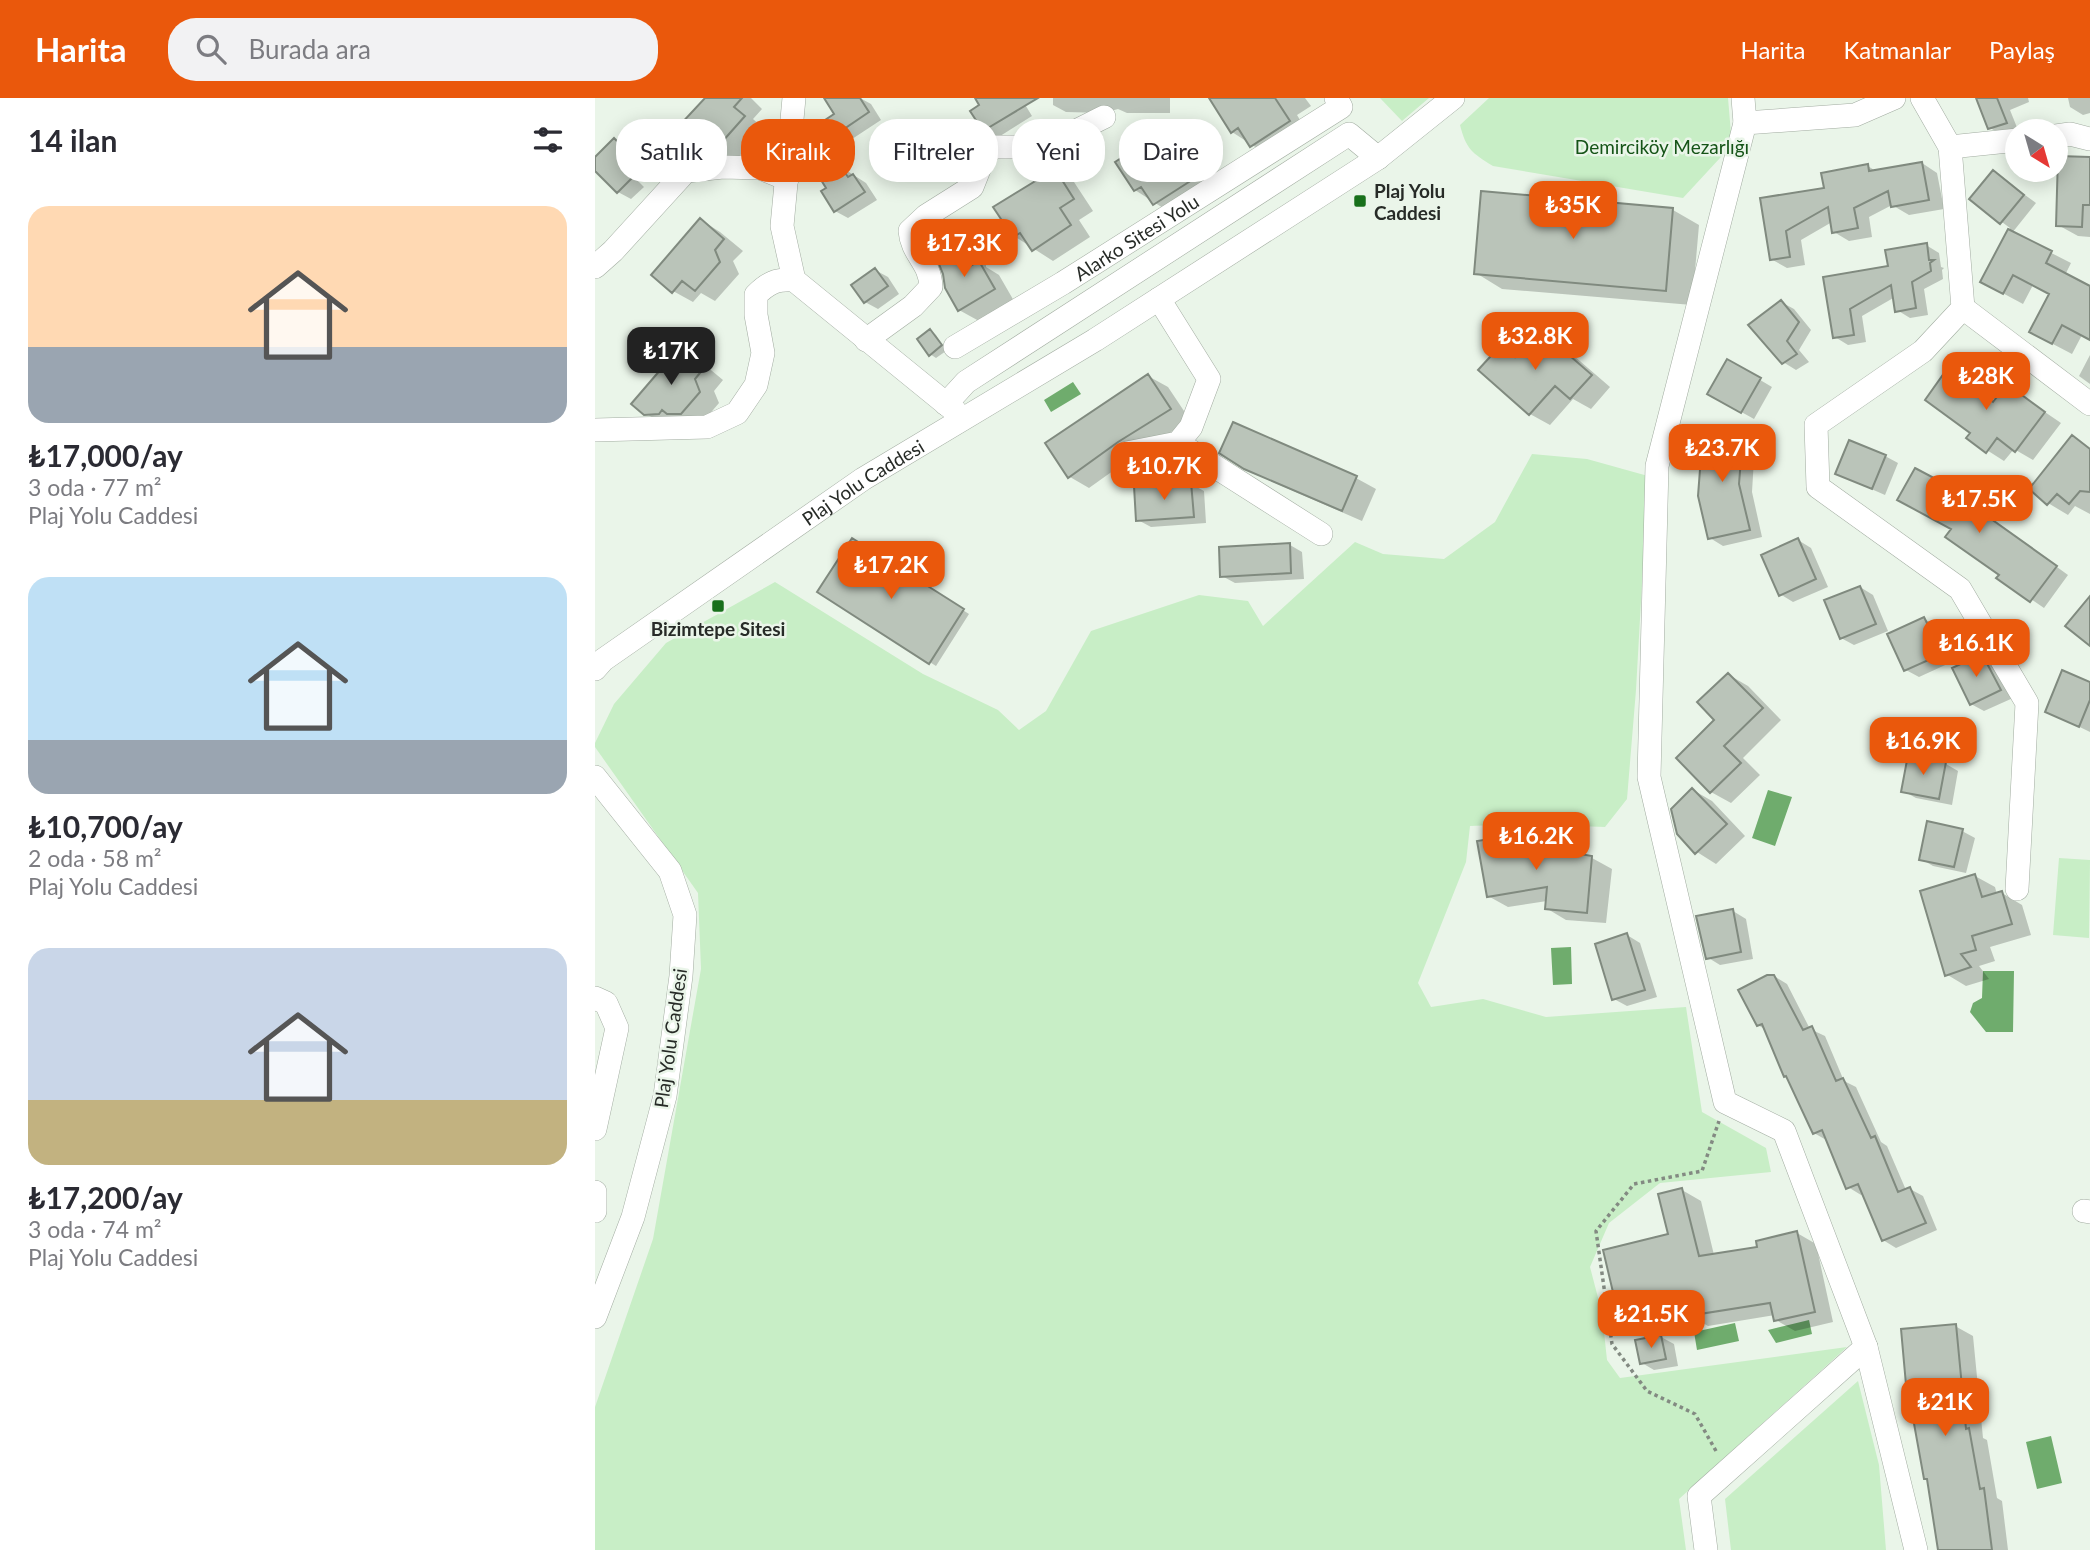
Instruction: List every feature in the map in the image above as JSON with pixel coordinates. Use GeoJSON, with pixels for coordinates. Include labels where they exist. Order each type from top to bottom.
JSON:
{"type":"FeatureCollection","features":[{"type":"Feature","properties":{"kind":"street"},"geometry":{"type":"LineString","coordinates":[[792,119],[794,98]]}},
{"type":"Feature","properties":{"kind":"street","name":"Alarko Sitesi Yolu"},"geometry":{"type":"LineString","coordinates":[[955,347],[1063,283],[1341,107],[1336,98]]}},
{"type":"Feature","properties":{"kind":"street","name":"Plaj Yolu Caddesi"},"geometry":{"type":"LineString","coordinates":[[595,669],[603,660],[863,479],[954,410],[1095,340],[1378,158],[1453,98]]}},
{"type":"Feature","properties":{"kind":"street"},"geometry":{"type":"LineString","coordinates":[[1743,98],[1745,123],[1657,466],[1650,777],[1725,1102],[1784,1131],[1866,1347],[1916,1550]]}},
{"type":"Feature","properties":{"kind":"street"},"geometry":{"type":"LineString","coordinates":[[1745,123],[1855,115],[1894,98]]}},
{"type":"Feature","properties":{"kind":"street"},"geometry":{"type":"LineString","coordinates":[[1922,98],[1950,147],[1963,308],[1923,351],[1816,425],[1818,487],[1960,589],[2027,703],[2017,889]]}},
{"type":"Feature","properties":{"kind":"street"},"geometry":{"type":"LineString","coordinates":[[866,340],[913,306],[931,287],[931,272],[911,243],[910,231],[926,216],[972,187],[986,152],[995,147],[1029,147],[1076,131],[1104,117]]}},
{"type":"Feature","properties":{"kind":"street"},"geometry":{"type":"LineString","coordinates":[[595,430],[707,427],[737,413],[756,385],[763,353],[756,315],[757,295],[767,283],[782,279],[794,280],[954,410],[966,382],[1349,134],[1378,158]]}},
{"type":"Feature","properties":{"kind":"street"},"geometry":{"type":"LineString","coordinates":[[2069,134],[2090,139]]}},
{"type":"Feature","properties":{"kind":"street"},"geometry":{"type":"LineString","coordinates":[[1950,147],[2005,141]]}},
{"type":"Feature","properties":{"kind":"street"},"geometry":{"type":"LineString","coordinates":[[595,267],[686,171],[741,167]]}},
{"type":"Feature","properties":{"kind":"street"},"geometry":{"type":"LineString","coordinates":[[787,182],[782,226],[794,280]]}},
{"type":"Feature","properties":{"kind":"street"},"geometry":{"type":"LineString","coordinates":[[1127,453],[1178,443],[1191,427],[1209,379],[1159,299]]}},
{"type":"Feature","properties":{"kind":"street"},"geometry":{"type":"LineString","coordinates":[[1963,308],[2090,404]]}},
{"type":"Feature","properties":{"kind":"street"},"geometry":{"type":"LineString","coordinates":[[1178,443],[1321,534]]}},
{"type":"Feature","properties":{"kind":"street","name":"Plaj Yolu Caddesi"},"geometry":{"type":"LineString","coordinates":[[595,777],[670,871],[685,915],[681,976],[665,1096],[633,1217],[595,1317]]}},
{"type":"Feature","properties":{"kind":"street"},"geometry":{"type":"LineString","coordinates":[[595,998],[606,1003],[617,1028],[595,1129]]}},
{"type":"Feature","properties":{"kind":"street"},"geometry":{"type":"LineString","coordinates":[[595,1192],[595,1211]]}},
{"type":"Feature","properties":{"kind":"street"},"geometry":{"type":"LineString","coordinates":[[1706,1550],[1699,1496],[1866,1347]]}},
{"type":"Feature","properties":{"kind":"path"},"geometry":{"type":"LineString","coordinates":[[1725,1102],[1702,1171],[1634,1184],[1596,1231],[1612,1345],[1647,1391],[1695,1415],[1727,1471]]}},
{"type":"Feature","properties":{"kind":"green space"},"geometry":{"type":"Polygon","coordinates":[[[1380,98],[1429,98],[1402,121],[1380,98]]]}},
{"type":"Feature","properties":{"kind":"green space","name":"Demirciköy Mezarlığı"},"geometry":{"type":"Polygon","coordinates":[[[1489,98],[1728,98],[1732,145],[1683,198],[1493,166],[1471,150],[1460,125],[1489,98]]]}},
{"type":"Feature","properties":{"kind":"green space"},"geometry":{"type":"Polygon","coordinates":[[[1532,454],[1587,459],[1648,476],[1627,799],[1605,827],[1522,824],[1470,826],[1466,862],[1418,983],[1431,1007],[1483,999],[1546,1017],[1686,1007],[1702,1112],[1766,1148],[1771,1172],[1660,1183],[1609,1223],[1590,1267],[1602,1313],[1607,1360],[1620,1378],[1847,1347],[1679,1499],[1686,1550],[595,1550],[595,1407],[653,1239],[701,969],[698,893],[595,747],[595,743],[614,704],[666,643],[775,582],[923,674],[998,710],[1019,730],[1046,711],[1091,631],[1199,595],[1248,601],[1263,626],[1355,542],[1383,554],[1444,559],[1495,522],[1532,454]]]}},
{"type":"Feature","properties":{"kind":"green space"},"geometry":{"type":"Polygon","coordinates":[[[2059,858],[2090,860],[2089,938],[2053,935],[2059,858]]]}},
{"type":"Feature","properties":{"kind":"green space"},"geometry":{"type":"Polygon","coordinates":[[[1858,1381],[1879,1465],[1886,1550],[1731,1550],[1725,1499],[1858,1381]]]}},
{"type":"Feature","properties":{"kind":"shaded area"},"geometry":{"type":"Polygon","coordinates":[[[1073,382],[1081,394],[1051,412],[1044,400],[1073,382]]]}},
{"type":"Feature","properties":{"kind":"shaded area"},"geometry":{"type":"Polygon","coordinates":[[[1768,790],[1792,797],[1775,846],[1752,838],[1768,790]]]}},
{"type":"Feature","properties":{"kind":"shaded area"},"geometry":{"type":"Polygon","coordinates":[[[1571,947],[1572,984],[1553,985],[1551,948],[1571,947]]]}},
{"type":"Feature","properties":{"kind":"shaded area"},"geometry":{"type":"Polygon","coordinates":[[[1983,971],[2014,971],[2013,1032],[1986,1032],[1970,1012],[1973,1003],[1982,998],[1983,971]]]}},
{"type":"Feature","properties":{"kind":"shaded area"},"geometry":{"type":"Polygon","coordinates":[[[1809,1320],[1812,1334],[1776,1343],[1768,1330],[1809,1320]]]}},
{"type":"Feature","properties":{"kind":"shaded area"},"geometry":{"type":"Polygon","coordinates":[[[1735,1323],[1739,1341],[1697,1350],[1694,1332],[1735,1323]]]}},
{"type":"Feature","properties":{"kind":"shaded area"},"geometry":{"type":"Polygon","coordinates":[[[2051,1436],[2062,1483],[2037,1489],[2026,1442],[2051,1436]]]}},
{"type":"Feature","properties":{"kind":"building"},"geometry":{"type":"Polygon","coordinates":[[[705,98],[742,98],[734,107],[745,116],[727,136],[727,119],[685,119],[705,98]]]}},
{"type":"Feature","properties":{"kind":"building"},"geometry":{"type":"Polygon","coordinates":[[[824,98],[860,98],[869,112],[855,121],[855,119],[826,119],[834,114],[824,98]]]}},
{"type":"Feature","properties":{"kind":"building"},"geometry":{"type":"Polygon","coordinates":[[[975,98],[1038,98],[998,122],[998,119],[975,119],[970,111],[979,105],[975,98]]]}},
{"type":"Feature","properties":{"kind":"building"},"geometry":{"type":"Polygon","coordinates":[[[1209,98],[1275,98],[1290,121],[1250,147],[1238,128],[1231,133],[1209,98]]]}},
{"type":"Feature","properties":{"kind":"building"},"geometry":{"type":"Polygon","coordinates":[[[1976,98],[1997,98],[2005,119],[2005,124],[1988,129],[1976,98]]]}},
{"type":"Feature","properties":{"kind":"building"},"geometry":{"type":"Polygon","coordinates":[[[614,138],[616,140],[616,182],[628,182],[617,193],[595,171],[595,157],[614,138]]]}},
{"type":"Feature","properties":{"kind":"building"},"geometry":{"type":"Polygon","coordinates":[[[2069,156],[2090,157],[2090,205],[2083,205],[2082,227],[2056,226],[2057,182],[2069,182],[2069,156]]]}},
{"type":"Feature","properties":{"kind":"building"},"geometry":{"type":"Polygon","coordinates":[[[1922,162],[1929,200],[1891,207],[1888,191],[1854,208],[1858,228],[1832,233],[1828,207],[1786,231],[1790,257],[1770,260],[1760,198],[1824,188],[1821,173],[1868,164],[1869,171],[1922,162]]]}},
{"type":"Feature","properties":{"kind":"building"},"geometry":{"type":"Polygon","coordinates":[[[1993,170],[2024,195],[2000,224],[1969,199],[1993,170]]]}},
{"type":"Feature","properties":{"kind":"building"},"geometry":{"type":"Polygon","coordinates":[[[855,177],[865,192],[834,212],[821,191],[826,188],[822,182],[855,182],[855,177]]]}},
{"type":"Feature","properties":{"kind":"building"},"geometry":{"type":"Polygon","coordinates":[[[1034,182],[1063,182],[1074,199],[1060,208],[1071,225],[1032,251],[1020,233],[1013,237],[993,207],[1034,182]]]}},
{"type":"Feature","properties":{"kind":"building"},"geometry":{"type":"Polygon","coordinates":[[[1128,182],[1189,182],[1153,205],[1141,187],[1134,191],[1128,182]]]}},
{"type":"Feature","properties":{"kind":"building"},"geometry":{"type":"Polygon","coordinates":[[[1481,191],[1673,208],[1666,291],[1474,274],[1481,191]]]}},
{"type":"Feature","properties":{"kind":"building"},"geometry":{"type":"Polygon","coordinates":[[[700,218],[724,239],[715,250],[720,262],[695,291],[682,281],[672,293],[651,275],[700,218]]]}},
{"type":"Feature","properties":{"kind":"building"},"geometry":{"type":"Polygon","coordinates":[[[2008,229],[2052,251],[2046,263],[2090,286],[2090,340],[2062,325],[2052,344],[2029,332],[2049,294],[2013,275],[2003,294],[1980,282],[2008,229]]]}},
{"type":"Feature","properties":{"kind":"building"},"geometry":{"type":"Polygon","coordinates":[[[1927,243],[1929,260],[1934,260],[1930,263],[1931,271],[1912,282],[1916,308],[1895,312],[1891,285],[1850,309],[1854,335],[1833,338],[1823,277],[1888,266],[1885,250],[1927,243]]]}},
{"type":"Feature","properties":{"kind":"building"},"geometry":{"type":"Polygon","coordinates":[[[949,250],[953,257],[967,250],[968,267],[979,261],[995,289],[958,311],[945,288],[936,257],[949,250]]]}},
{"type":"Feature","properties":{"kind":"building"},"geometry":{"type":"Polygon","coordinates":[[[875,268],[888,286],[864,303],[851,285],[875,268]]]}},
{"type":"Feature","properties":{"kind":"building"},"geometry":{"type":"Polygon","coordinates":[[[1781,300],[1799,322],[1787,341],[1797,354],[1782,364],[1748,325],[1781,300]]]}},
{"type":"Feature","properties":{"kind":"building"},"geometry":{"type":"Polygon","coordinates":[[[930,329],[942,345],[929,356],[917,339],[930,329]]]}},
{"type":"Feature","properties":{"kind":"building"},"geometry":{"type":"Polygon","coordinates":[[[1539,329],[1592,375],[1570,399],[1555,386],[1529,415],[1478,370],[1501,345],[1515,357],[1539,329]]]}},
{"type":"Feature","properties":{"kind":"building"},"geometry":{"type":"Polygon","coordinates":[[[680,347],[704,368],[695,379],[700,392],[681,414],[667,414],[662,410],[659,414],[644,415],[631,404],[680,347]]]}},
{"type":"Feature","properties":{"kind":"building"},"geometry":{"type":"Polygon","coordinates":[[[1727,359],[1761,378],[1741,413],[1707,394],[1727,359]]]}},
{"type":"Feature","properties":{"kind":"building"},"geometry":{"type":"Polygon","coordinates":[[[1947,369],[1993,402],[2007,384],[2045,412],[2015,452],[1997,438],[1986,453],[1966,438],[1970,433],[1925,400],[1947,369]]]}},
{"type":"Feature","properties":{"kind":"building"},"geometry":{"type":"Polygon","coordinates":[[[1148,374],[1171,409],[1068,478],[1045,443],[1148,374]]]}},
{"type":"Feature","properties":{"kind":"building"},"geometry":{"type":"Polygon","coordinates":[[[1233,422],[1357,476],[1342,511],[1244,469],[1219,453],[1233,422]]]}},
{"type":"Feature","properties":{"kind":"building"},"geometry":{"type":"Polygon","coordinates":[[[1703,430],[1743,433],[1739,484],[1750,530],[1708,539],[1698,496],[1703,430]]]}},
{"type":"Feature","properties":{"kind":"building"},"geometry":{"type":"Polygon","coordinates":[[[2072,435],[2090,449],[2090,492],[2080,491],[2069,504],[2057,494],[2047,505],[2029,489],[2072,435]]]}},
{"type":"Feature","properties":{"kind":"building"},"geometry":{"type":"Polygon","coordinates":[[[1849,440],[1886,455],[1872,489],[1835,474],[1849,440]]]}},
{"type":"Feature","properties":{"kind":"building"},"geometry":{"type":"Polygon","coordinates":[[[1915,468],[1951,487],[1949,489],[2057,566],[2030,602],[1996,578],[1999,575],[1945,537],[1951,529],[1897,500],[1915,468]]]}},
{"type":"Feature","properties":{"kind":"building"},"geometry":{"type":"Polygon","coordinates":[[[1191,482],[1194,517],[1136,521],[1134,486],[1191,482]]]}},
{"type":"Feature","properties":{"kind":"building"},"geometry":{"type":"Polygon","coordinates":[[[852,538],[964,609],[929,664],[817,592],[852,538]]]}},
{"type":"Feature","properties":{"kind":"building"},"geometry":{"type":"Polygon","coordinates":[[[1798,538],[1816,579],[1779,596],[1761,555],[1798,538]]]}},
{"type":"Feature","properties":{"kind":"building"},"geometry":{"type":"Polygon","coordinates":[[[1290,543],[1291,573],[1220,577],[1219,547],[1290,543]]]}},
{"type":"Feature","properties":{"kind":"building"},"geometry":{"type":"Polygon","coordinates":[[[1860,586],[1876,624],[1840,639],[1824,600],[1860,586]]]}},
{"type":"Feature","properties":{"kind":"building"},"geometry":{"type":"Polygon","coordinates":[[[2090,596],[2090,646],[2065,626],[2090,596]]]}},
{"type":"Feature","properties":{"kind":"building"},"geometry":{"type":"Polygon","coordinates":[[[1924,617],[1942,654],[1904,671],[1887,634],[1924,617]]]}},
{"type":"Feature","properties":{"kind":"building"},"geometry":{"type":"Polygon","coordinates":[[[1982,654],[2001,690],[1970,705],[1952,668],[1982,654]]]}},
{"type":"Feature","properties":{"kind":"building"},"geometry":{"type":"Polygon","coordinates":[[[2062,670],[2090,682],[2090,700],[2079,727],[2045,712],[2062,670]]]}},
{"type":"Feature","properties":{"kind":"building"},"geometry":{"type":"Polygon","coordinates":[[[1728,673],[1763,708],[1724,746],[1741,763],[1710,793],[1676,758],[1714,720],[1697,702],[1728,673]]]}},
{"type":"Feature","properties":{"kind":"building"},"geometry":{"type":"Polygon","coordinates":[[[1908,755],[1946,762],[1939,799],[1901,792],[1908,755]]]}},
{"type":"Feature","properties":{"kind":"building"},"geometry":{"type":"Polygon","coordinates":[[[1692,788],[1727,824],[1695,854],[1677,834],[1671,809],[1692,788]]]}},
{"type":"Feature","properties":{"kind":"building"},"geometry":{"type":"Polygon","coordinates":[[[1927,821],[1963,829],[1954,867],[1919,860],[1927,821]]]}},
{"type":"Feature","properties":{"kind":"building"},"geometry":{"type":"Polygon","coordinates":[[[1522,834],[1523,844],[1592,856],[1587,913],[1545,909],[1547,887],[1487,897],[1477,841],[1522,834]]]}},
{"type":"Feature","properties":{"kind":"building"},"geometry":{"type":"Polygon","coordinates":[[[1975,874],[1982,897],[2002,891],[2012,924],[1972,936],[1976,950],[1961,954],[1971,967],[1945,976],[1920,891],[1975,874]]]}},
{"type":"Feature","properties":{"kind":"building"},"geometry":{"type":"Polygon","coordinates":[[[1733,909],[1741,952],[1706,959],[1696,916],[1733,909]]]}},
{"type":"Feature","properties":{"kind":"building"},"geometry":{"type":"Polygon","coordinates":[[[1627,933],[1645,990],[1612,1000],[1595,944],[1627,933]]]}},
{"type":"Feature","properties":{"kind":"building"},"geometry":{"type":"Polygon","coordinates":[[[1767,975],[1774,975],[1803,1030],[1812,1026],[1836,1081],[1843,1078],[1871,1138],[1875,1136],[1898,1192],[1910,1187],[1926,1223],[1882,1241],[1858,1184],[1846,1189],[1822,1130],[1813,1134],[1786,1076],[1784,1077],[1762,1024],[1757,1026],[1738,990],[1767,975]]]}},
{"type":"Feature","properties":{"kind":"building"},"geometry":{"type":"Polygon","coordinates":[[[1682,1188],[1699,1256],[1757,1247],[1756,1241],[1797,1231],[1815,1312],[1774,1321],[1770,1303],[1687,1316],[1684,1293],[1617,1309],[1603,1250],[1668,1234],[1658,1194],[1682,1188]]]}},
{"type":"Feature","properties":{"kind":"building"},"geometry":{"type":"Polygon","coordinates":[[[1956,1324],[1966,1429],[1969,1428],[1980,1489],[1984,1488],[1992,1550],[1938,1550],[1927,1479],[1924,1479],[1913,1418],[1909,1418],[1901,1329],[1956,1324]]]}},
{"type":"Feature","properties":{"kind":"building"},"geometry":{"type":"Polygon","coordinates":[[[1661,1335],[1666,1359],[1640,1364],[1635,1340],[1661,1335]]]}},
{"type":"Feature","properties":{"kind":"place","name":"Plaj Yolu Caddesi"},"geometry":{"type":"Point","coordinates":[1360,201]}},
{"type":"Feature","properties":{"kind":"place","name":"Bizimtepe Sitesi"},"geometry":{"type":"Point","coordinates":[718,606]}}]}
